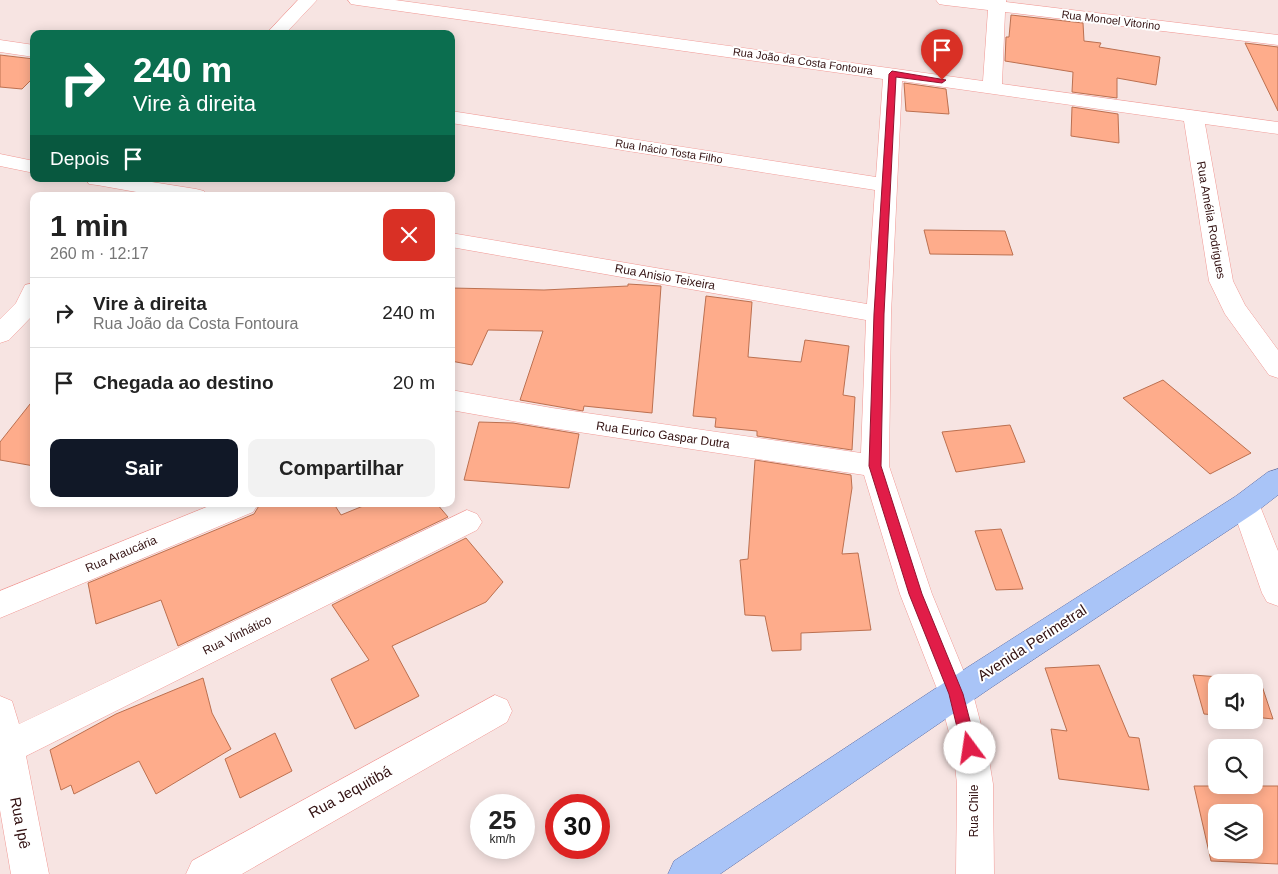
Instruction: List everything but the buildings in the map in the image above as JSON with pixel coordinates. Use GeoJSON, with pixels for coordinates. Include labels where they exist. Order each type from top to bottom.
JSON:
{"type":"FeatureCollection","features":[{"type":"Feature","properties":{"kind":"main road","name":"Avenida Perimetral"},"geometry":{"type":"LineString","coordinates":[[687,874],[956,694],[1246,504],[1278,480]]}},
{"type":"Feature","properties":{"kind":"street"},"geometry":{"type":"LineString","coordinates":[[279,30],[308,0]]}},
{"type":"Feature","properties":{"kind":"street","name":"Rua João da Costa Fontoura"},"geometry":{"type":"LineString","coordinates":[[357,0],[1278,128]]}},
{"type":"Feature","properties":{"kind":"street","name":"Rua Monoel Vitorino"},"geometry":{"type":"LineString","coordinates":[[945,0],[997,3],[1278,40]]}},
{"type":"Feature","properties":{"kind":"street"},"geometry":{"type":"LineString","coordinates":[[992,87],[997,3]]}},
{"type":"Feature","properties":{"kind":"street"},"geometry":{"type":"LineString","coordinates":[[0,46],[30,50]]}},
{"type":"Feature","properties":{"kind":"street","name":"Rua Chile"},"geometry":{"type":"LineString","coordinates":[[892,74],[879,314],[875,466],[916,594],[956,694],[970,748],[975,784],[974,874]]}},
{"type":"Feature","properties":{"kind":"street","name":"Rua Amélia Rodrigues"},"geometry":{"type":"LineString","coordinates":[[1193,115],[1221,281],[1234,308],[1278,369]]}},
{"type":"Feature","properties":{"kind":"street","name":"Rua Inácio Tosta Filho"},"geometry":{"type":"LineString","coordinates":[[455,118],[886,185]]}},
{"type":"Feature","properties":{"kind":"street"},"geometry":{"type":"LineString","coordinates":[[0,160],[30,166]]}},
{"type":"Feature","properties":{"kind":"street"},"geometry":{"type":"LineString","coordinates":[[108,182],[127,187],[165,192]]}},
{"type":"Feature","properties":{"kind":"street","name":"Rua Anisio Teixeira"},"geometry":{"type":"LineString","coordinates":[[455,241],[879,314]]}},
{"type":"Feature","properties":{"kind":"street"},"geometry":{"type":"LineString","coordinates":[[0,334],[19,301]]}},
{"type":"Feature","properties":{"kind":"street","name":"Rua Eurico Gaspar Dutra"},"geometry":{"type":"LineString","coordinates":[[455,401],[543,417],[875,466]]}},
{"type":"Feature","properties":{"kind":"street"},"geometry":{"type":"LineString","coordinates":[[1246,504],[1278,594]]}},
{"type":"Feature","properties":{"kind":"street","name":"Rua Araucária"},"geometry":{"type":"LineString","coordinates":[[0,605],[236,507]]}},
{"type":"Feature","properties":{"kind":"street","name":"Rua Vinhático"},"geometry":{"type":"LineString","coordinates":[[6,748],[468,522]]}},
{"type":"Feature","properties":{"kind":"street","name":"Rua Jequitibá"},"geometry":{"type":"LineString","coordinates":[[205,874],[494,711]]}},
{"type":"Feature","properties":{"kind":"street","name":"Rua Ipê"},"geometry":{"type":"LineString","coordinates":[[0,712],[30,874]]}},
{"type":"Feature","properties":{"kind":"route"},"geometry":{"type":"LineString","coordinates":[[942,80],[892,74],[879,314],[875,466],[916,594],[956,694],[970,748]]}}]}
